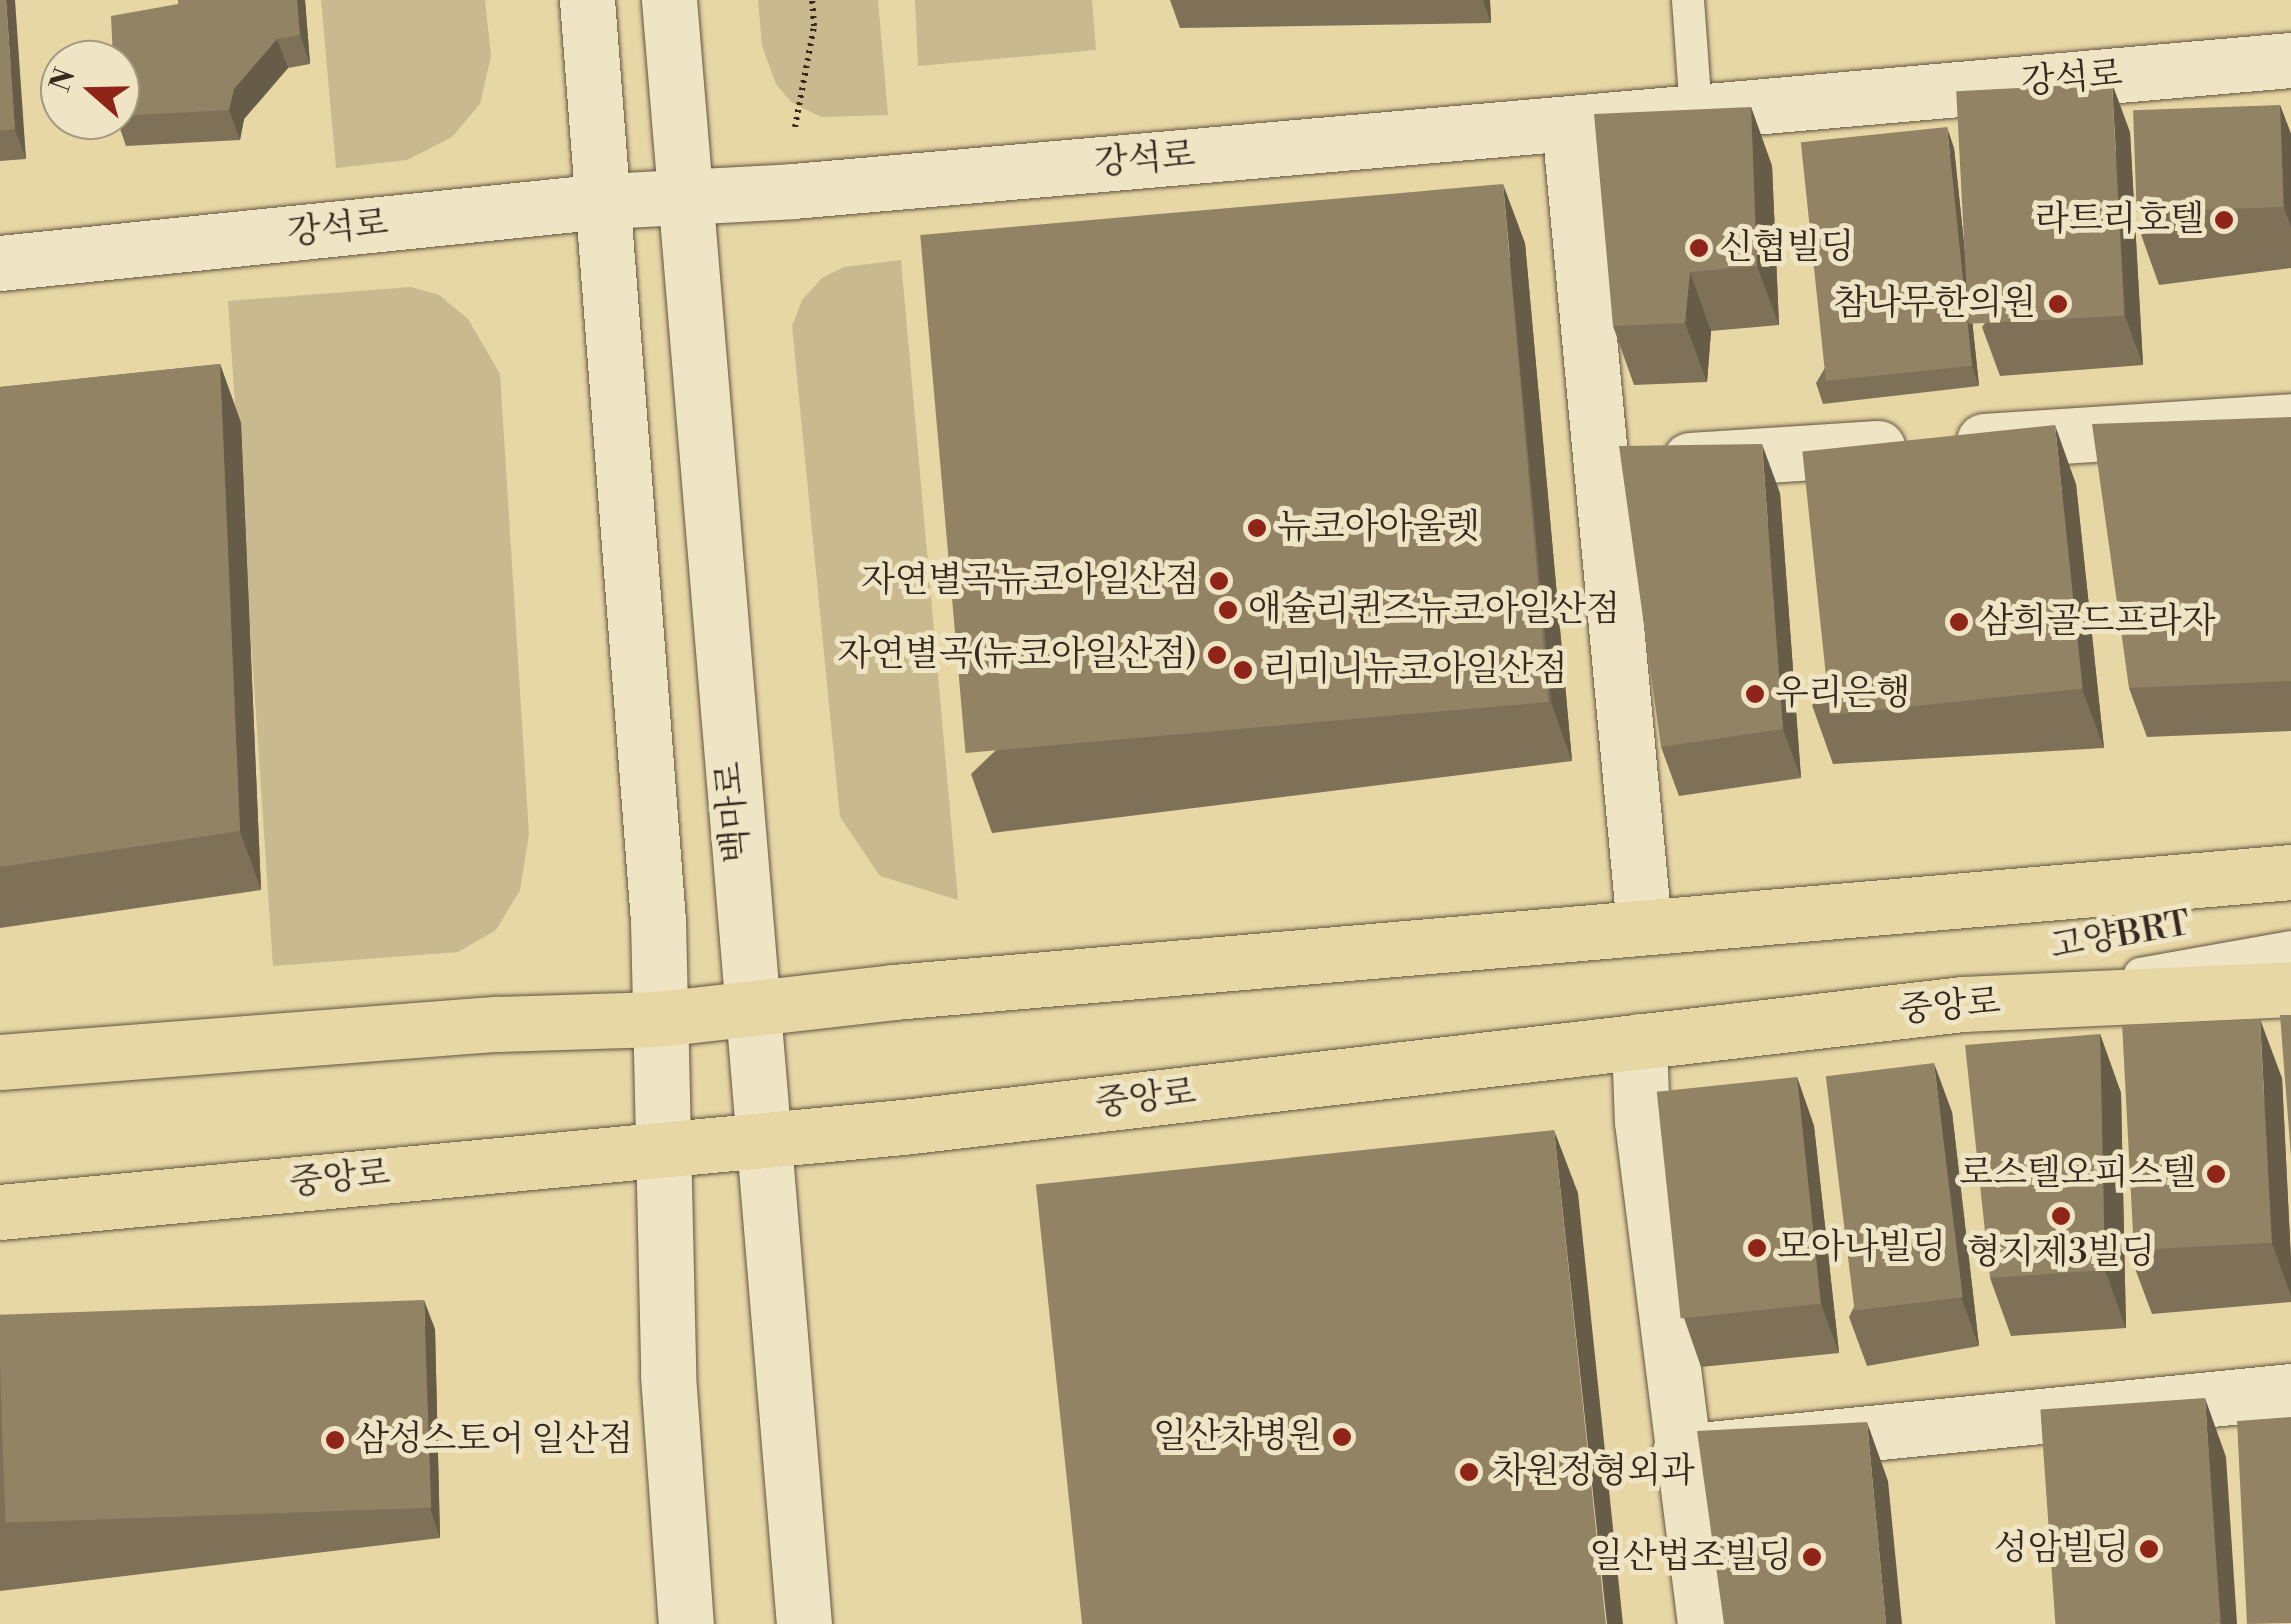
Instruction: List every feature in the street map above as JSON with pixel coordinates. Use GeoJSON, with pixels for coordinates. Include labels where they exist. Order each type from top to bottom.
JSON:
{"type":"FeatureCollection","features":[{"type":"Feature","properties":{"kind":"main road"},"geometry":{"type":"LineString","coordinates":[[0,1062],[658,1019],[2291,872]]}},
{"type":"Feature","properties":{"kind":"main road","name":"중앙로"},"geometry":{"type":"LineString","coordinates":[[0,1212],[762,1138],[1963,1004],[2291,988]]}},
{"type":"Feature","properties":{"kind":"street"},"geometry":{"type":"LineString","coordinates":[[587,0],[658,920],[668,1375],[686,1624]]}},
{"type":"Feature","properties":{"kind":"street","name":"백마로"},"geometry":{"type":"LineString","coordinates":[[669,0],[804,1624]]}},
{"type":"Feature","properties":{"kind":"street","name":"강석로"},"geometry":{"type":"LineString","coordinates":[[0,262],[604,201],[1569,124],[2291,60]]}},
{"type":"Feature","properties":{"kind":"street"},"geometry":{"type":"LineString","coordinates":[[1569,124],[1597,466],[1644,928]]}},
{"type":"Feature","properties":{"kind":"street"},"geometry":{"type":"LineString","coordinates":[[1597,466],[2291,421]]}},
{"type":"Feature","properties":{"kind":"street"},"geometry":{"type":"LineString","coordinates":[[1639,1040],[1642,1121],[1680,1452],[1705,1624]]}},
{"type":"Feature","properties":{"kind":"street"},"geometry":{"type":"LineString","coordinates":[[1680,1452],[2291,1392]]}},
{"type":"Feature","properties":{"kind":"lane"},"geometry":{"type":"LineString","coordinates":[[1688,0],[1696,111]]}},
{"type":"Feature","properties":{"kind":"lane","name":"고양BRT"},"geometry":{"type":"LineString","coordinates":[[1963,1004],[2291,947]]}},
{"type":"Feature","properties":{"kind":"path"},"geometry":{"type":"LineString","coordinates":[[796,127],[814,26],[812,0]]}},
{"type":"Feature","properties":{"kind":"shaded area"},"geometry":{"type":"Polygon","coordinates":[[[321,0],[485,0],[491,56],[480,104],[452,137],[407,160],[336,168],[321,0]]]}},
{"type":"Feature","properties":{"kind":"shaded area"},"geometry":{"type":"Polygon","coordinates":[[[758,0],[878,0],[888,115],[821,117],[791,102],[776,84],[762,46],[758,0]]]}},
{"type":"Feature","properties":{"kind":"shaded area"},"geometry":{"type":"Polygon","coordinates":[[[915,0],[1092,0],[1096,50],[918,66],[915,0]]]}},
{"type":"Feature","properties":{"kind":"shaded area"},"geometry":{"type":"Polygon","coordinates":[[[901,260],[958,900],[880,876],[840,817],[792,326],[802,300],[822,278],[844,267],[901,260]]]}},
{"type":"Feature","properties":{"kind":"shaded area"},"geometry":{"type":"Polygon","coordinates":[[[411,287],[439,295],[468,319],[500,374],[529,834],[520,890],[496,930],[458,952],[273,966],[228,301],[411,287]]]}},
{"type":"Feature","properties":{"kind":"building"},"geometry":{"type":"Polygon","coordinates":[[[0,0],[6,0],[15,129],[0,131],[0,0]]]}},
{"type":"Feature","properties":{"kind":"building"},"geometry":{"type":"Polygon","coordinates":[[[178,0],[297,0],[300,35],[277,39],[234,89],[229,110],[140,115],[140,40],[112,40],[111,16],[178,4],[178,0]]]}},
{"type":"Feature","properties":{"kind":"building"},"geometry":{"type":"Polygon","coordinates":[[[2112,83],[2124,316],[1968,324],[1956,91],[2112,83]]]}},
{"type":"Feature","properties":{"kind":"building"},"geometry":{"type":"Polygon","coordinates":[[[2280,105],[2284,207],[2137,212],[2133,110],[2280,105]]]}},
{"type":"Feature","properties":{"kind":"building"},"geometry":{"type":"Polygon","coordinates":[[[1751,107],[1757,266],[1690,272],[1685,323],[1613,326],[1594,114],[1751,107]]]}},
{"type":"Feature","properties":{"kind":"building"},"geometry":{"type":"Polygon","coordinates":[[[1947,127],[1972,366],[1826,381],[1801,142],[1947,127]]]}},
{"type":"Feature","properties":{"kind":"building","name":"뉴코아아울렛"},"geometry":{"type":"Polygon","coordinates":[[[1503,184],[1548,702],[966,753],[920,235],[1503,184]]]}},
{"type":"Feature","properties":{"kind":"building"},"geometry":{"type":"Polygon","coordinates":[[[220,364],[240,831],[0,867],[0,387],[220,364]]]}},
{"type":"Feature","properties":{"kind":"building"},"geometry":{"type":"Polygon","coordinates":[[[2291,417],[2291,681],[2129,688],[2092,424],[2291,417]]]}},
{"type":"Feature","properties":{"kind":"building","name":"삼희골드프라자"},"geometry":{"type":"Polygon","coordinates":[[[2055,425],[2083,689],[1830,715],[1802,452],[2055,425]]]}},
{"type":"Feature","properties":{"kind":"building"},"geometry":{"type":"Polygon","coordinates":[[[1762,444],[1783,729],[1661,747],[1619,446],[1762,444]]]}},
{"type":"Feature","properties":{"kind":"building"},"geometry":{"type":"Polygon","coordinates":[[[2280,1015],[2291,1015],[2291,1157],[2280,1015]]]}},
{"type":"Feature","properties":{"kind":"building","name":"로스텔오피스텔"},"geometry":{"type":"Polygon","coordinates":[[[2260,1019],[2272,1243],[2134,1250],[2122,1026],[2260,1019]]]}},
{"type":"Feature","properties":{"kind":"building","name":"형지제3빌딩"},"geometry":{"type":"Polygon","coordinates":[[[2100,1034],[2105,1270],[1990,1278],[1965,1045],[2100,1034]]]}},
{"type":"Feature","properties":{"kind":"building"},"geometry":{"type":"Polygon","coordinates":[[[1934,1063],[1963,1297],[1855,1311],[1826,1076],[1934,1063]]]}},
{"type":"Feature","properties":{"kind":"building","name":"모아나빌딩"},"geometry":{"type":"Polygon","coordinates":[[[1797,1077],[1821,1304],[1681,1318],[1657,1092],[1797,1077]]]}},
{"type":"Feature","properties":{"kind":"building","name":"일산차병원"},"geometry":{"type":"Polygon","coordinates":[[[1554,1130],[1606,1624],[1082,1624],[1036,1184],[1554,1130]]]}},
{"type":"Feature","properties":{"kind":"building"},"geometry":{"type":"Polygon","coordinates":[[[424,1300],[431,1508],[6,1523],[0,1315],[424,1300]]]}},
{"type":"Feature","properties":{"kind":"building","name":"성암빌딩"},"geometry":{"type":"Polygon","coordinates":[[[2205,1398],[2221,1623],[2055,1624],[2040,1410],[2205,1398]]]}},
{"type":"Feature","properties":{"kind":"building"},"geometry":{"type":"Polygon","coordinates":[[[2291,1417],[2291,1623],[2247,1624],[2237,1421],[2291,1417]]]}},
{"type":"Feature","properties":{"kind":"building","name":"일산법조빌딩"},"geometry":{"type":"Polygon","coordinates":[[[1867,1422],[1886,1624],[1724,1624],[1697,1431],[1867,1422]]]}},
{"type":"Feature","properties":{"kind":"place","name":"라트리호텔"},"geometry":{"type":"Point","coordinates":[2224,220]}},
{"type":"Feature","properties":{"kind":"place","name":"신협빌딩"},"geometry":{"type":"Point","coordinates":[1699,248]}},
{"type":"Feature","properties":{"kind":"place","name":"참나무한의원"},"geometry":{"type":"Point","coordinates":[2058,304]}},
{"type":"Feature","properties":{"kind":"place","name":"뉴코아아울렛"},"geometry":{"type":"Point","coordinates":[1257,528]}},
{"type":"Feature","properties":{"kind":"place","name":"자연별곡뉴코아일산점"},"geometry":{"type":"Point","coordinates":[1219,581]}},
{"type":"Feature","properties":{"kind":"place","name":"애슐리퀸즈뉴코아일산점"},"geometry":{"type":"Point","coordinates":[1228,610]}},
{"type":"Feature","properties":{"kind":"place","name":"삼희골드프라자"},"geometry":{"type":"Point","coordinates":[1959,622]}},
{"type":"Feature","properties":{"kind":"place","name":"자연별곡(뉴코아일산점)"},"geometry":{"type":"Point","coordinates":[1217,655]}},
{"type":"Feature","properties":{"kind":"place","name":"리미니뉴코아일산점"},"geometry":{"type":"Point","coordinates":[1243,670]}},
{"type":"Feature","properties":{"kind":"place","name":"우리은행"},"geometry":{"type":"Point","coordinates":[1755,694]}},
{"type":"Feature","properties":{"kind":"place","name":"로스텔오피스텔"},"geometry":{"type":"Point","coordinates":[2216,1174]}},
{"type":"Feature","properties":{"kind":"place","name":"형지제3빌딩"},"geometry":{"type":"Point","coordinates":[2061,1216]}},
{"type":"Feature","properties":{"kind":"place","name":"모아나빌딩"},"geometry":{"type":"Point","coordinates":[1757,1248]}},
{"type":"Feature","properties":{"kind":"place","name":"일산차병원"},"geometry":{"type":"Point","coordinates":[1342,1437]}},
{"type":"Feature","properties":{"kind":"place","name":"삼성스토어 일산점"},"geometry":{"type":"Point","coordinates":[335,1440]}},
{"type":"Feature","properties":{"kind":"place","name":"차원정형외과"},"geometry":{"type":"Point","coordinates":[1469,1472]}},
{"type":"Feature","properties":{"kind":"place","name":"성암빌딩"},"geometry":{"type":"Point","coordinates":[2149,1549]}},
{"type":"Feature","properties":{"kind":"place","name":"일산법조빌딩"},"geometry":{"type":"Point","coordinates":[1812,1557]}}]}
